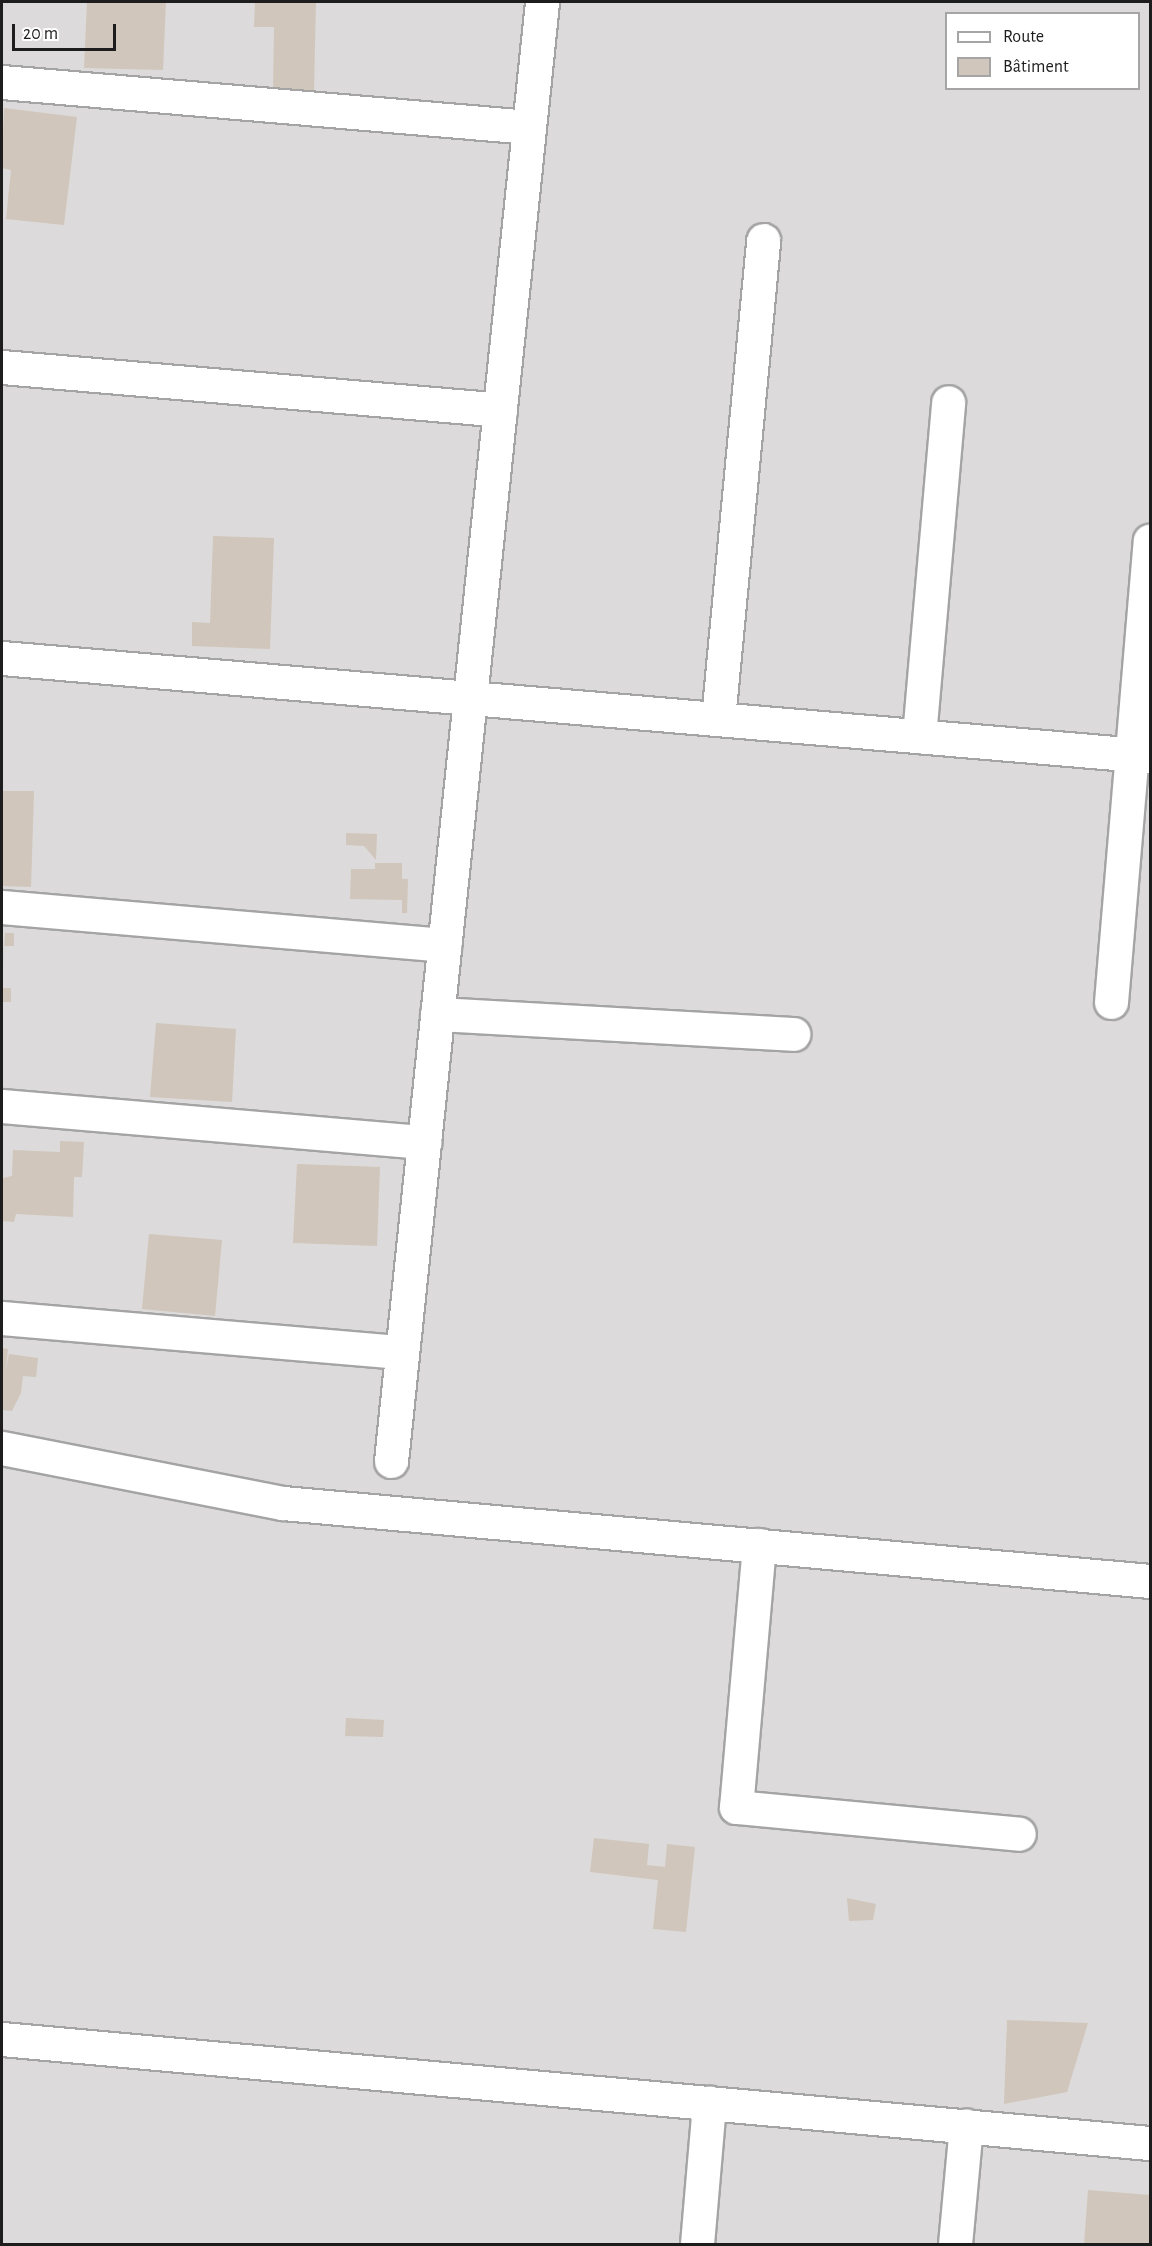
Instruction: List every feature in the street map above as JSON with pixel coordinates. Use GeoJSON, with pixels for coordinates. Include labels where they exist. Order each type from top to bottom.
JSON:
{"type":"FeatureCollection","features":[{"type":"Feature","properties":{"kind":"street"},"geometry":{"type":"LineString","coordinates":[[390,1461],[542,2]]}},
{"type":"Feature","properties":{"kind":"street"},"geometry":{"type":"LineString","coordinates":[[2,82],[529,127]]}},
{"type":"Feature","properties":{"kind":"street"},"geometry":{"type":"LineString","coordinates":[[718,719],[763,240]]}},
{"type":"Feature","properties":{"kind":"street"},"geometry":{"type":"LineString","coordinates":[[2,367],[500,410]]}},
{"type":"Feature","properties":{"kind":"street"},"geometry":{"type":"LineString","coordinates":[[919,736],[948,402]]}},
{"type":"Feature","properties":{"kind":"street"},"geometry":{"type":"LineString","coordinates":[[1111,1002],[1141,755],[1150,541]]}},
{"type":"Feature","properties":{"kind":"street"},"geometry":{"type":"LineString","coordinates":[[2,658],[1141,755]]}},
{"type":"Feature","properties":{"kind":"street"},"geometry":{"type":"LineString","coordinates":[[2,907],[444,945]]}},
{"type":"Feature","properties":{"kind":"street"},"geometry":{"type":"LineString","coordinates":[[437,1014],[793,1034]]}},
{"type":"Feature","properties":{"kind":"street"},"geometry":{"type":"LineString","coordinates":[[2,1106],[423,1142]]}},
{"type":"Feature","properties":{"kind":"street"},"geometry":{"type":"LineString","coordinates":[[2,1317],[402,1352]]}},
{"type":"Feature","properties":{"kind":"street"},"geometry":{"type":"LineString","coordinates":[[2,1448],[282,1503],[1150,1581]]}},
{"type":"Feature","properties":{"kind":"street"},"geometry":{"type":"LineString","coordinates":[[759,1545],[736,1807],[1019,1834]]}},
{"type":"Feature","properties":{"kind":"street"},"geometry":{"type":"LineString","coordinates":[[2,2039],[1150,2143]]}},
{"type":"Feature","properties":{"kind":"street"},"geometry":{"type":"LineString","coordinates":[[697,2244],[710,2103]]}},
{"type":"Feature","properties":{"kind":"street"},"geometry":{"type":"LineString","coordinates":[[955,2244],[966,2126]]}},
{"type":"Feature","properties":{"kind":"shaded area"},"geometry":{"type":"Polygon","coordinates":[[[2,2],[1150,2],[1150,2244],[2,2244],[2,2]]]}},
{"type":"Feature","properties":{"kind":"building"},"geometry":{"type":"Polygon","coordinates":[[[87,2],[166,2],[163,70],[84,68],[87,2]]]}},
{"type":"Feature","properties":{"kind":"building"},"geometry":{"type":"Polygon","coordinates":[[[255,2],[316,2],[314,91],[273,90],[274,27],[254,27],[255,2]]]}},
{"type":"Feature","properties":{"kind":"building"},"geometry":{"type":"Polygon","coordinates":[[[4,108],[77,117],[64,225],[6,219],[11,170],[2,168],[4,108]]]}},
{"type":"Feature","properties":{"kind":"building"},"geometry":{"type":"Polygon","coordinates":[[[213,536],[274,538],[270,649],[192,646],[192,622],[210,623],[213,536]]]}},
{"type":"Feature","properties":{"kind":"building"},"geometry":{"type":"Polygon","coordinates":[[[2,791],[34,791],[31,887],[2,886],[2,791]]]}},
{"type":"Feature","properties":{"kind":"building"},"geometry":{"type":"Polygon","coordinates":[[[346,833],[377,834],[376,860],[364,846],[346,845],[346,833]]]}},
{"type":"Feature","properties":{"kind":"building"},"geometry":{"type":"Polygon","coordinates":[[[375,863],[402,863],[402,879],[408,879],[407,913],[402,913],[402,900],[350,899],[351,869],[375,869],[375,863]]]}},
{"type":"Feature","properties":{"kind":"building"},"geometry":{"type":"Polygon","coordinates":[[[5,933],[14,933],[14,946],[4,946],[5,933]]]}},
{"type":"Feature","properties":{"kind":"building"},"geometry":{"type":"Polygon","coordinates":[[[2,988],[11,988],[11,1002],[2,1002],[2,988]]]}},
{"type":"Feature","properties":{"kind":"building"},"geometry":{"type":"Polygon","coordinates":[[[156,1023],[236,1029],[232,1102],[150,1097],[156,1023]]]}},
{"type":"Feature","properties":{"kind":"building"},"geometry":{"type":"Polygon","coordinates":[[[60,1141],[84,1142],[82,1177],[74,1177],[73,1217],[16,1214],[14,1222],[2,1221],[3,1178],[12,1176],[13,1150],[60,1152],[60,1141]]]}},
{"type":"Feature","properties":{"kind":"building"},"geometry":{"type":"Polygon","coordinates":[[[297,1164],[380,1167],[377,1246],[293,1243],[297,1164]]]}},
{"type":"Feature","properties":{"kind":"building"},"geometry":{"type":"Polygon","coordinates":[[[149,1234],[222,1240],[215,1316],[142,1309],[149,1234]]]}},
{"type":"Feature","properties":{"kind":"building"},"geometry":{"type":"Polygon","coordinates":[[[2,1348],[8,1349],[6,1369],[9,1354],[38,1358],[36,1377],[23,1376],[21,1393],[12,1411],[2,1410],[2,1348]]]}},
{"type":"Feature","properties":{"kind":"building"},"geometry":{"type":"Polygon","coordinates":[[[346,1718],[384,1720],[383,1737],[345,1736],[346,1718]]]}},
{"type":"Feature","properties":{"kind":"building"},"geometry":{"type":"Polygon","coordinates":[[[594,1838],[649,1844],[647,1865],[665,1867],[667,1844],[695,1847],[686,1932],[653,1929],[658,1880],[590,1872],[594,1838]]]}},
{"type":"Feature","properties":{"kind":"building"},"geometry":{"type":"Polygon","coordinates":[[[847,1898],[876,1904],[873,1920],[849,1921],[847,1898]]]}},
{"type":"Feature","properties":{"kind":"building"},"geometry":{"type":"Polygon","coordinates":[[[1007,2020],[1088,2023],[1067,2092],[1004,2104],[1007,2020]]]}},
{"type":"Feature","properties":{"kind":"building"},"geometry":{"type":"Polygon","coordinates":[[[1088,2190],[1150,2195],[1150,2244],[1084,2244],[1088,2190]]]}}]}
